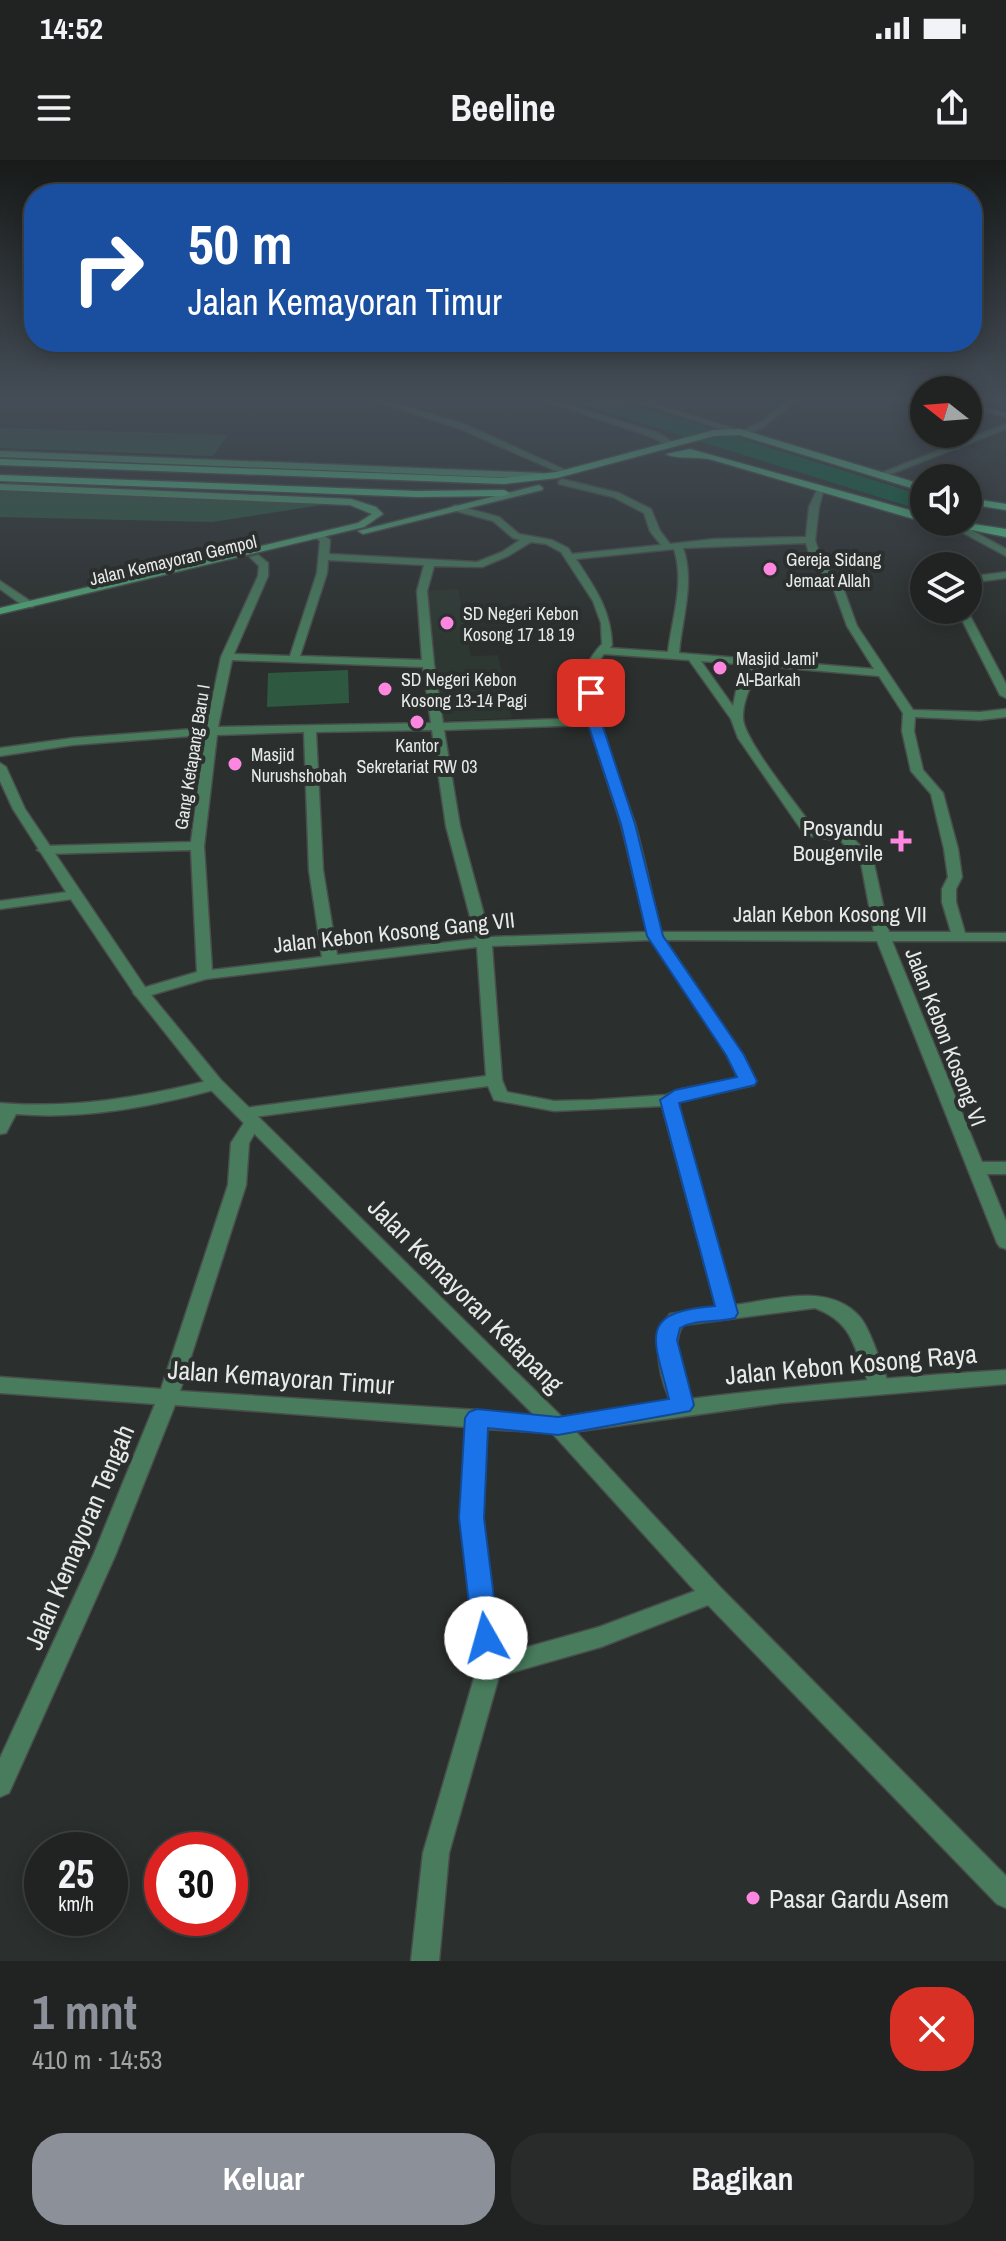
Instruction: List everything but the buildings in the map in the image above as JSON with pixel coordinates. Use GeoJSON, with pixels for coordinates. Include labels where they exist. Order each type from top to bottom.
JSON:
{"type":"FeatureCollection","features":[{"type":"Feature","properties":{"kind":"main road"},"geometry":{"type":"LineString","coordinates":[[95,482],[489,494],[539,488],[552,482]]}},
{"type":"Feature","properties":{"kind":"main road"},"geometry":{"type":"LineString","coordinates":[[343,491],[361,485],[361,482]]}},
{"type":"Feature","properties":{"kind":"main road"},"geometry":{"type":"LineString","coordinates":[[415,482],[404,486],[406,491],[417,494]]}},
{"type":"Feature","properties":{"kind":"main road"},"geometry":{"type":"LineString","coordinates":[[795,482],[910,514]]}},
{"type":"Feature","properties":{"kind":"main road"},"geometry":{"type":"LineString","coordinates":[[0,487],[132,493],[188,486]]}},
{"type":"Feature","properties":{"kind":"main road","name":"Jalan Kemayoran Gempol"},"geometry":{"type":"LineString","coordinates":[[0,611],[539,488]]}},
{"type":"Feature","properties":{"kind":"main road","name":"Jalan Kemayoran Gempol"},"geometry":{"type":"LineString","coordinates":[[0,618],[255,557],[361,525],[378,516],[373,509],[351,502],[132,493]]}},
{"type":"Feature","properties":{"kind":"main road"},"geometry":{"type":"LineString","coordinates":[[982,503],[1003,506]]}},
{"type":"Feature","properties":{"kind":"main road"},"geometry":{"type":"LineString","coordinates":[[982,530],[1006,533]]}},
{"type":"Feature","properties":{"kind":"street"},"geometry":{"type":"LineString","coordinates":[[578,482],[616,495],[648,511],[655,531],[683,563],[681,609],[673,655]]}},
{"type":"Feature","properties":{"kind":"street"},"geometry":{"type":"LineString","coordinates":[[821,490],[814,507],[810,540],[814,553],[839,590],[852,626],[909,713],[908,731],[917,771],[937,793],[951,849],[955,877],[949,889],[949,902],[959,936]]}},
{"type":"Feature","properties":{"kind":"street"},"geometry":{"type":"LineString","coordinates":[[430,563],[422,591],[428,664],[453,826],[484,942],[494,1080],[500,1096],[554,1106],[669,1100],[682,1094],[748,1081],[735,1055],[655,936],[628,824],[594,721],[590,671],[594,659],[607,645],[606,623],[598,601],[571,557],[549,542],[528,539],[506,530],[496,519],[455,508]]}},
{"type":"Feature","properties":{"kind":"street"},"geometry":{"type":"LineString","coordinates":[[975,536],[1006,553]]}},
{"type":"Feature","properties":{"kind":"street"},"geometry":{"type":"LineString","coordinates":[[294,659],[324,557],[322,538]]}},
{"type":"Feature","properties":{"kind":"street"},"geometry":{"type":"LineString","coordinates":[[324,557],[478,565],[505,554],[528,539]]}},
{"type":"Feature","properties":{"kind":"street"},"geometry":{"type":"LineString","coordinates":[[571,557],[714,542],[810,540]]}},
{"type":"Feature","properties":{"kind":"street","name":"Gang Ketapang Baru I"},"geometry":{"type":"LineString","coordinates":[[205,975],[197,846],[211,733],[227,657],[263,576],[264,565],[255,557]]}},
{"type":"Feature","properties":{"kind":"street"},"geometry":{"type":"LineString","coordinates":[[982,578],[1006,575]]}},
{"type":"Feature","properties":{"kind":"street"},"geometry":{"type":"LineString","coordinates":[[0,584],[29,605]]}},
{"type":"Feature","properties":{"kind":"street"},"geometry":{"type":"LineString","coordinates":[[969,624],[1006,695]]}},
{"type":"Feature","properties":{"kind":"street"},"geometry":{"type":"LineString","coordinates":[[602,651],[884,673]]}},
{"type":"Feature","properties":{"kind":"street","name":"Jalan Kebon Kosong VI"},"geometry":{"type":"LineString","coordinates":[[691,656],[737,719],[744,738],[810,832],[845,838],[868,862],[882,935],[1006,1243]]}},
{"type":"Feature","properties":{"kind":"street"},"geometry":{"type":"LineString","coordinates":[[227,657],[428,664]]}},
{"type":"Feature","properties":{"kind":"street"},"geometry":{"type":"LineString","coordinates":[[737,719],[742,691],[757,662]]}},
{"type":"Feature","properties":{"kind":"street"},"geometry":{"type":"LineString","coordinates":[[909,713],[980,716],[1006,713]]}},
{"type":"Feature","properties":{"kind":"street"},"geometry":{"type":"LineString","coordinates":[[0,752],[73,741],[211,733],[594,721]]}},
{"type":"Feature","properties":{"kind":"street"},"geometry":{"type":"LineString","coordinates":[[310,729],[316,870],[330,960]]}},
{"type":"Feature","properties":{"kind":"street","name":"Jalan Kemayoran Ketapang"},"geometry":{"type":"LineString","coordinates":[[0,767],[19,809],[44,850],[141,993],[215,1084],[558,1426],[712,1594],[1006,1895]]}},
{"type":"Feature","properties":{"kind":"street"},"geometry":{"type":"LineString","coordinates":[[44,850],[197,846]]}},
{"type":"Feature","properties":{"kind":"street"},"geometry":{"type":"LineString","coordinates":[[0,905],[75,895]]}},
{"type":"Feature","properties":{"kind":"street","name":"Jalan Kebon Kosong VII"},"geometry":{"type":"LineString","coordinates":[[655,936],[1006,937]]}},
{"type":"Feature","properties":{"kind":"street","name":"Jalan Kebon Kosong Gang VII"},"geometry":{"type":"LineString","coordinates":[[141,993],[205,975],[484,942],[655,936]]}},
{"type":"Feature","properties":{"kind":"street"},"geometry":{"type":"LineString","coordinates":[[248,1117],[494,1080]]}},
{"type":"Feature","properties":{"kind":"street"},"geometry":{"type":"LineString","coordinates":[[0,1129],[5,1109],[91,1106],[173,1096],[215,1084]]}},
{"type":"Feature","properties":{"kind":"street"},"geometry":{"type":"LineString","coordinates":[[669,1100],[727,1313]]}},
{"type":"Feature","properties":{"kind":"street","name":"Jalan Kemayoran Tengah"},"geometry":{"type":"LineString","coordinates":[[0,1785],[104,1556],[168,1398],[237,1185],[240,1143],[248,1117]]}},
{"type":"Feature","properties":{"kind":"street"},"geometry":{"type":"LineString","coordinates":[[974,1168],[1006,1168]]}},
{"type":"Feature","properties":{"kind":"street"},"geometry":{"type":"LineString","coordinates":[[682,1405],[666,1340],[670,1324],[692,1315],[816,1301],[838,1309],[853,1321],[879,1384]]}},
{"type":"Feature","properties":{"kind":"street","name":"Jalan Kebon Kosong Raya"},"geometry":{"type":"LineString","coordinates":[[558,1426],[682,1405],[879,1384],[1006,1377]]}},
{"type":"Feature","properties":{"kind":"street","name":"Jalan Kemayoran Timur"},"geometry":{"type":"LineString","coordinates":[[0,1385],[558,1426]]}},
{"type":"Feature","properties":{"kind":"street"},"geometry":{"type":"LineString","coordinates":[[425,1961],[436,1853],[489,1668],[472,1518],[477,1418]]}},
{"type":"Feature","properties":{"kind":"street"},"geometry":{"type":"LineString","coordinates":[[489,1668],[601,1637],[712,1594]]}},
{"type":"Feature","properties":{"kind":"shaded area"},"geometry":{"type":"Polygon","coordinates":[[[831,482],[880,482],[910,492],[910,507],[831,482]]]}},
{"type":"Feature","properties":{"kind":"shaded area"},"geometry":{"type":"Polygon","coordinates":[[[0,491],[328,504],[212,522],[0,517],[0,491]]]}},
{"type":"Feature","properties":{"kind":"shaded area","name":"SD Negeri Kebon Kosong 17 18 19"},"geometry":{"type":"Polygon","coordinates":[[[458,589],[471,656],[498,655],[512,718],[443,721],[424,591],[458,589]]]}},
{"type":"Feature","properties":{"kind":"shaded area"},"geometry":{"type":"Polygon","coordinates":[[[348,670],[349,703],[267,707],[268,673],[348,670]]]}},
{"type":"Feature","properties":{"kind":"place","name":"Gereja Sidang Jemaat Allah"},"geometry":{"type":"Point","coordinates":[770,569]}},
{"type":"Feature","properties":{"kind":"place","name":"SD Negeri Kebon Kosong 17 18 19"},"geometry":{"type":"Point","coordinates":[447,623]}},
{"type":"Feature","properties":{"kind":"place","name":"Masjid Jami' Al-Barkah"},"geometry":{"type":"Point","coordinates":[720,668]}},
{"type":"Feature","properties":{"kind":"place","name":"SD Negeri Kebon Kosong 13-14 Pagi"},"geometry":{"type":"Point","coordinates":[385,689]}},
{"type":"Feature","properties":{"kind":"place","name":"Kantor Sekretariat RW 03"},"geometry":{"type":"Point","coordinates":[417,722]}},
{"type":"Feature","properties":{"kind":"place","name":"Masjid Nurushshobah"},"geometry":{"type":"Point","coordinates":[235,764]}},
{"type":"Feature","properties":{"kind":"place","name":"Posyandu Bougenvile"},"geometry":{"type":"Point","coordinates":[901,841]}},
{"type":"Feature","properties":{"kind":"place","name":"Pasar Gardu Asem"},"geometry":{"type":"Point","coordinates":[753,1898]}},
{"type":"Feature","properties":{"kind":"route"},"geometry":{"type":"LineString","coordinates":[[486,1638],[472,1518],[477,1418],[558,1426],[682,1405],[666,1340],[670,1324],[692,1315],[727,1313],[669,1100],[682,1094],[748,1081],[735,1055],[655,936],[628,824],[594,721],[591,693]]}}]}
